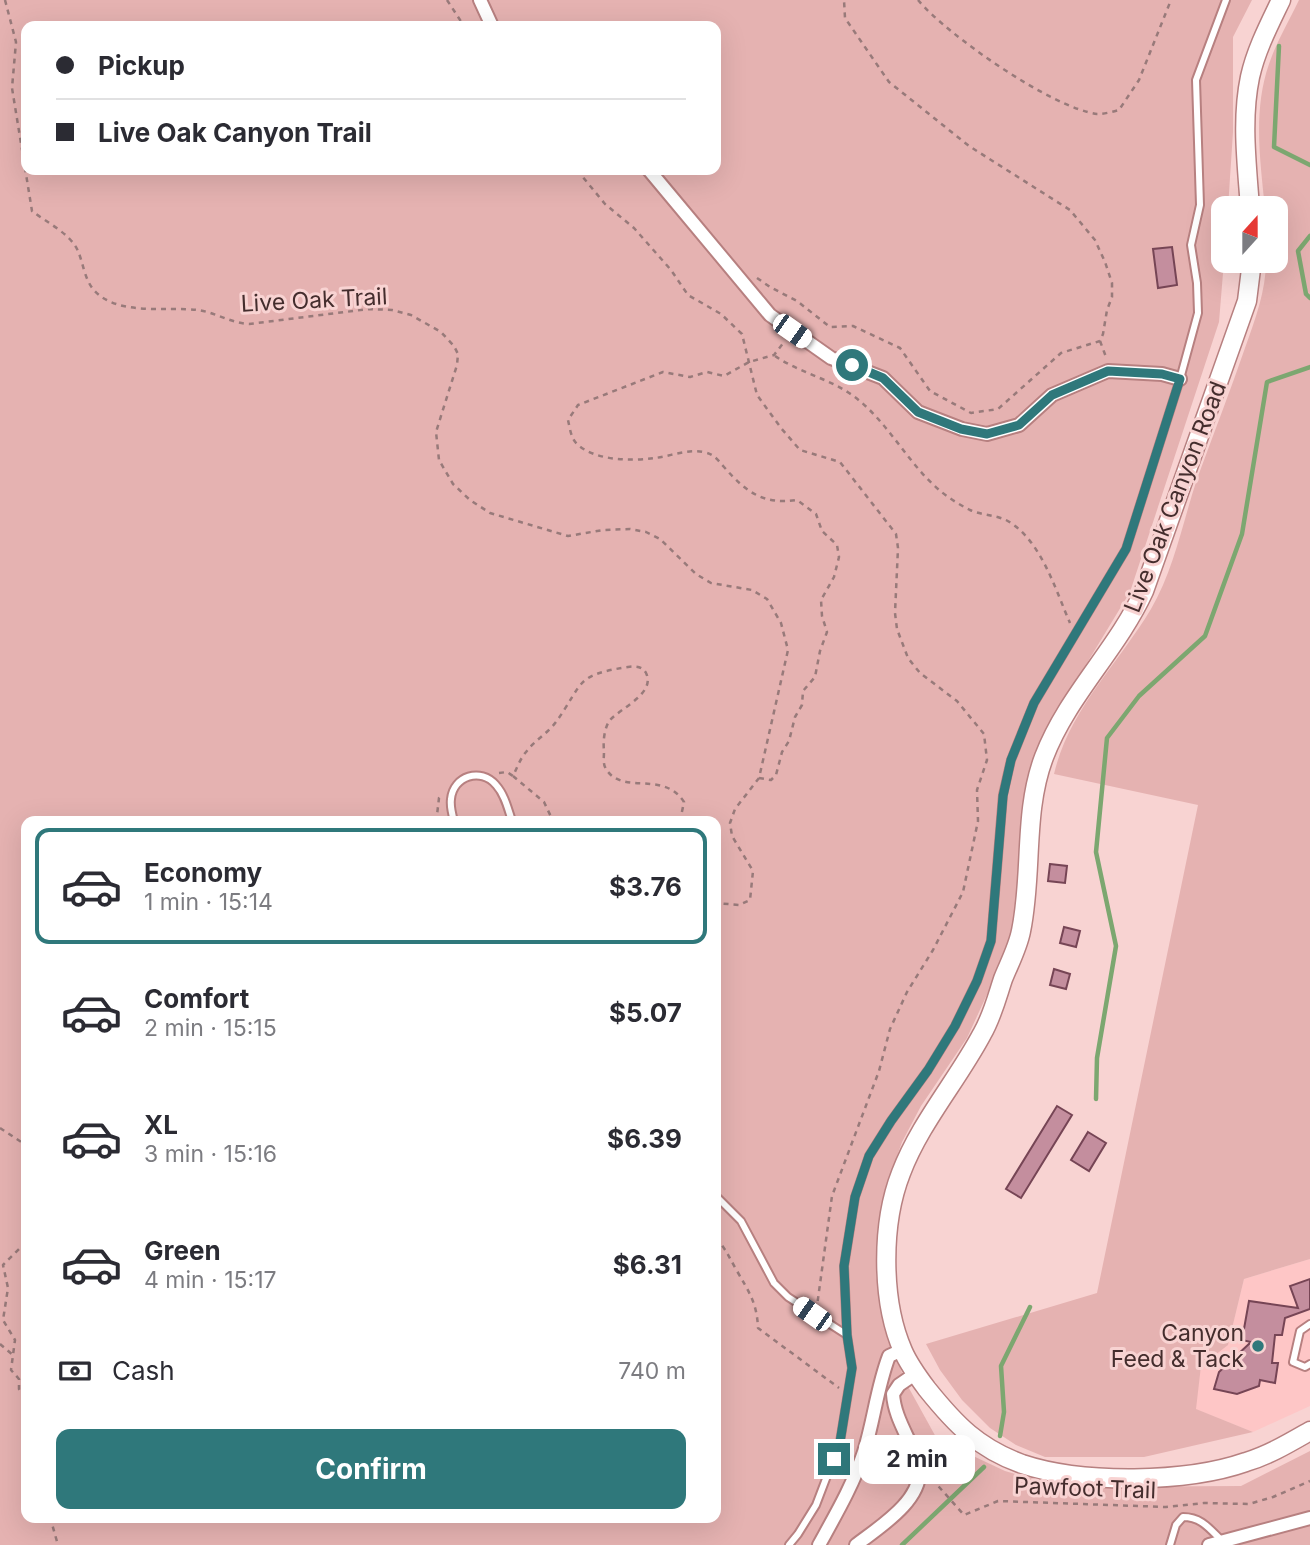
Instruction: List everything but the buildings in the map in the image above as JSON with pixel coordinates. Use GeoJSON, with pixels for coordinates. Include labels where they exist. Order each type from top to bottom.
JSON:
{"type":"FeatureCollection","features":[{"type":"Feature","properties":{"kind":"main road"},"geometry":{"type":"LineString","coordinates":[[1249,196],[1245,131],[1250,78],[1257,52],[1281,0]]}},
{"type":"Feature","properties":{"kind":"main road","name":"Live Oak Canyon Road"},"geometry":{"type":"LineString","coordinates":[[1250,273],[1247,301],[1144,591],[1133,614],[1072,704],[1044,757],[1035,792],[1021,932],[984,1031],[925,1127],[900,1175],[886,1239],[885,1264],[890,1303],[902,1350],[920,1380],[958,1427],[989,1450],[1039,1469],[1062,1474],[1138,1477],[1204,1472],[1245,1463],[1310,1431]]}},
{"type":"Feature","properties":{"kind":"street"},"geometry":{"type":"LineString","coordinates":[[480,0],[490,21]]}},
{"type":"Feature","properties":{"kind":"street"},"geometry":{"type":"LineString","coordinates":[[653,175],[770,315],[831,358],[883,378],[918,412],[961,429],[987,434],[1019,425],[1052,395],[1108,371],[1162,374],[1180,379]]}},
{"type":"Feature","properties":{"kind":"street"},"geometry":{"type":"LineString","coordinates":[[819,1545],[849,1490],[865,1450],[889,1356],[902,1350]]}},
{"type":"Feature","properties":{"kind":"street"},"geometry":{"type":"LineString","coordinates":[[856,1545],[908,1501],[915,1486],[919,1468],[895,1409],[893,1394],[899,1385],[920,1380]]}},
{"type":"Feature","properties":{"kind":"street"},"geometry":{"type":"LineString","coordinates":[[875,1406],[895,1409]]}},
{"type":"Feature","properties":{"kind":"street"},"geometry":{"type":"LineString","coordinates":[[1215,1543],[1310,1518]]}},
{"type":"Feature","properties":{"kind":"lane"},"geometry":{"type":"LineString","coordinates":[[789,1545],[816,1505],[840,1442],[852,1368],[847,1335],[844,1266],[855,1197],[869,1156],[928,1070],[955,1026],[977,981],[991,941],[1003,796],[1011,760],[1034,703],[1126,549],[1180,379],[1198,313],[1191,245],[1200,205],[1196,80],[1226,0]]}},
{"type":"Feature","properties":{"kind":"lane"},"geometry":{"type":"LineString","coordinates":[[453,816],[450,800],[453,788],[468,775],[487,777],[498,787],[510,816]]}},
{"type":"Feature","properties":{"kind":"lane"},"geometry":{"type":"LineString","coordinates":[[721,1201],[741,1221],[775,1283],[788,1297],[847,1335]]}},
{"type":"Feature","properties":{"kind":"lane"},"geometry":{"type":"LineString","coordinates":[[1310,1324],[1300,1331],[1293,1362],[1306,1367],[1310,1364]]}},
{"type":"Feature","properties":{"kind":"lane"},"geometry":{"type":"LineString","coordinates":[[1170,1545],[1176,1525],[1183,1517],[1193,1517],[1203,1522],[1215,1543]]}},
{"type":"Feature","properties":{"kind":"path","name":"Live Oak Trail"},"geometry":{"type":"LineString","coordinates":[[5,0],[16,42],[12,88],[21,143]]}},
{"type":"Feature","properties":{"kind":"path"},"geometry":{"type":"LineString","coordinates":[[447,0],[461,21]]}},
{"type":"Feature","properties":{"kind":"path"},"geometry":{"type":"LineString","coordinates":[[844,0],[845,18],[889,82],[969,146],[1070,209],[1095,240],[1112,283],[1112,297],[1100,341],[1108,360],[1108,371]]}},
{"type":"Feature","properties":{"kind":"path"},"geometry":{"type":"LineString","coordinates":[[918,0],[930,15],[972,47],[1050,98],[1098,114],[1119,110],[1139,80],[1171,0]]}},
{"type":"Feature","properties":{"kind":"path","name":"Live Oak Trail"},"geometry":{"type":"LineString","coordinates":[[26,175],[32,211],[67,236],[76,248],[93,289],[103,297],[128,306],[150,310],[195,310],[248,324],[369,309],[392,310],[411,315],[441,332],[458,354],[436,432],[439,460],[453,484],[470,500],[491,513],[568,536],[603,530],[630,529],[646,532],[665,544],[696,574],[711,583],[752,590],[767,599],[781,623],[788,650],[760,778],[735,809],[730,823],[732,836],[753,871],[750,900],[739,905],[721,903]]}},
{"type":"Feature","properties":{"kind":"path"},"geometry":{"type":"LineString","coordinates":[[581,175],[605,204],[642,236],[688,295],[721,314],[742,334],[757,396],[800,450],[840,462],[896,534],[898,548],[895,613],[897,629],[908,658],[920,673],[957,701],[984,734],[987,760],[977,790],[978,821],[963,892],[933,950],[907,992],[890,1029],[879,1071],[832,1196],[818,1303],[812,1314]]}},
{"type":"Feature","properties":{"kind":"path"},"geometry":{"type":"LineString","coordinates":[[735,271],[744,269],[797,301],[830,327],[853,326],[900,348],[930,391],[971,412],[998,409],[1061,353],[1100,341]]}},
{"type":"Feature","properties":{"kind":"path"},"geometry":{"type":"LineString","coordinates":[[760,778],[771,780],[776,775],[782,752],[789,741],[794,717],[802,705],[803,691],[815,677],[827,632],[821,600],[834,577],[839,557],[837,545],[822,531],[816,514],[807,507],[797,500],[767,501],[754,495],[723,467],[716,457],[702,452],[652,458],[600,457],[577,444],[568,420],[578,405],[600,399],[614,389],[663,372],[690,377],[707,372],[724,376],[749,362],[774,355],[792,331]]}},
{"type":"Feature","properties":{"kind":"path"},"geometry":{"type":"LineString","coordinates":[[774,355],[794,369],[852,395],[886,427],[939,490],[970,510],[1004,519],[1019,529],[1040,556],[1076,636]]}},
{"type":"Feature","properties":{"kind":"path"},"geometry":{"type":"LineString","coordinates":[[513,776],[525,753],[555,723],[578,685],[595,673],[635,666],[642,668],[648,675],[648,684],[643,693],[608,722],[603,743],[604,766],[614,777],[629,784],[655,783],[678,793],[684,802],[681,816]]}},
{"type":"Feature","properties":{"kind":"path"},"geometry":{"type":"LineString","coordinates":[[487,777],[507,772],[544,802],[551,816]]}},
{"type":"Feature","properties":{"kind":"path"},"geometry":{"type":"LineString","coordinates":[[0,1128],[21,1142]]}},
{"type":"Feature","properties":{"kind":"path"},"geometry":{"type":"LineString","coordinates":[[721,1244],[751,1291],[758,1316],[758,1328],[849,1394]]}},
{"type":"Feature","properties":{"kind":"path"},"geometry":{"type":"LineString","coordinates":[[21,1247],[3,1265],[8,1288],[2,1320],[15,1340],[11,1370],[19,1379],[21,1392]]}},
{"type":"Feature","properties":{"kind":"path"},"geometry":{"type":"LineString","coordinates":[[0,1345],[13,1355]]}},
{"type":"Feature","properties":{"kind":"path","name":"Pawfoot Trail"},"geometry":{"type":"LineString","coordinates":[[879,1454],[919,1468],[943,1489],[964,1516],[998,1501],[1166,1507],[1204,1503],[1249,1504],[1310,1481]]}},
{"type":"Feature","properties":{"kind":"path"},"geometry":{"type":"LineString","coordinates":[[52,1523],[58,1545]]}},
{"type":"Feature","properties":{"kind":"shaded area"},"geometry":{"type":"Polygon","coordinates":[[[0,0],[1252,0],[1233,37],[1233,132],[1229,196],[1211,196],[1211,273],[1223,273],[1219,322],[1130,592],[1053,719],[1016,922],[1007,951],[967,1038],[921,1106],[902,1142],[886,1187],[878,1235],[876,1274],[884,1323],[905,1381],[937,1439],[1005,1471],[1062,1487],[1241,1486],[1310,1451],[1310,1545],[0,1545],[0,0]]]}},
{"type":"Feature","properties":{"kind":"shaded area"},"geometry":{"type":"Polygon","coordinates":[[[1299,0],[1310,0],[1310,1259],[1244,1279],[1228,1345],[1201,1366],[1196,1409],[1253,1432],[1144,1457],[1045,1457],[1016,1445],[990,1428],[962,1400],[940,1370],[926,1344],[1097,1293],[1198,805],[1054,774],[1061,751],[1083,708],[1151,609],[1166,578],[1197,479],[1256,316],[1265,273],[1288,273],[1288,196],[1264,196],[1259,135],[1264,81],[1279,39],[1299,0]]]}},
{"type":"Feature","properties":{"kind":"shaded area"},"geometry":{"type":"Polygon","coordinates":[[[1310,1259],[1310,1406],[1253,1432],[1195,1409],[1201,1366],[1228,1344],[1244,1279],[1310,1259]]]}},
{"type":"Feature","properties":{"kind":"waterway"},"geometry":{"type":"LineString","coordinates":[[1279,46],[1274,147],[1310,165]]}},
{"type":"Feature","properties":{"kind":"waterway"},"geometry":{"type":"LineString","coordinates":[[1310,236],[1298,251],[1306,294],[1310,298]]}},
{"type":"Feature","properties":{"kind":"waterway"},"geometry":{"type":"LineString","coordinates":[[1096,1099],[1097,1058],[1116,946],[1096,852],[1107,738],[1139,696],[1205,636],[1242,534],[1267,382],[1310,367]]}},
{"type":"Feature","properties":{"kind":"waterway"},"geometry":{"type":"LineString","coordinates":[[1000,1436],[1004,1412],[1001,1366],[1030,1307]]}},
{"type":"Feature","properties":{"kind":"waterway"},"geometry":{"type":"LineString","coordinates":[[902,1545],[984,1467]]}},
{"type":"Feature","properties":{"kind":"place","name":"Canyon Feed & Tack"},"geometry":{"type":"Point","coordinates":[1258,1346]}},
{"type":"Feature","properties":{"kind":"route"},"geometry":{"type":"LineString","coordinates":[[834,1459],[840,1442],[852,1368],[847,1335],[844,1266],[855,1197],[869,1156],[928,1070],[955,1026],[977,981],[991,941],[1003,796],[1020,733],[1034,703],[1126,549],[1180,379],[1162,374],[1108,371],[1052,395],[1019,425],[987,434],[961,429],[918,412],[883,378],[852,365]]}}]}
